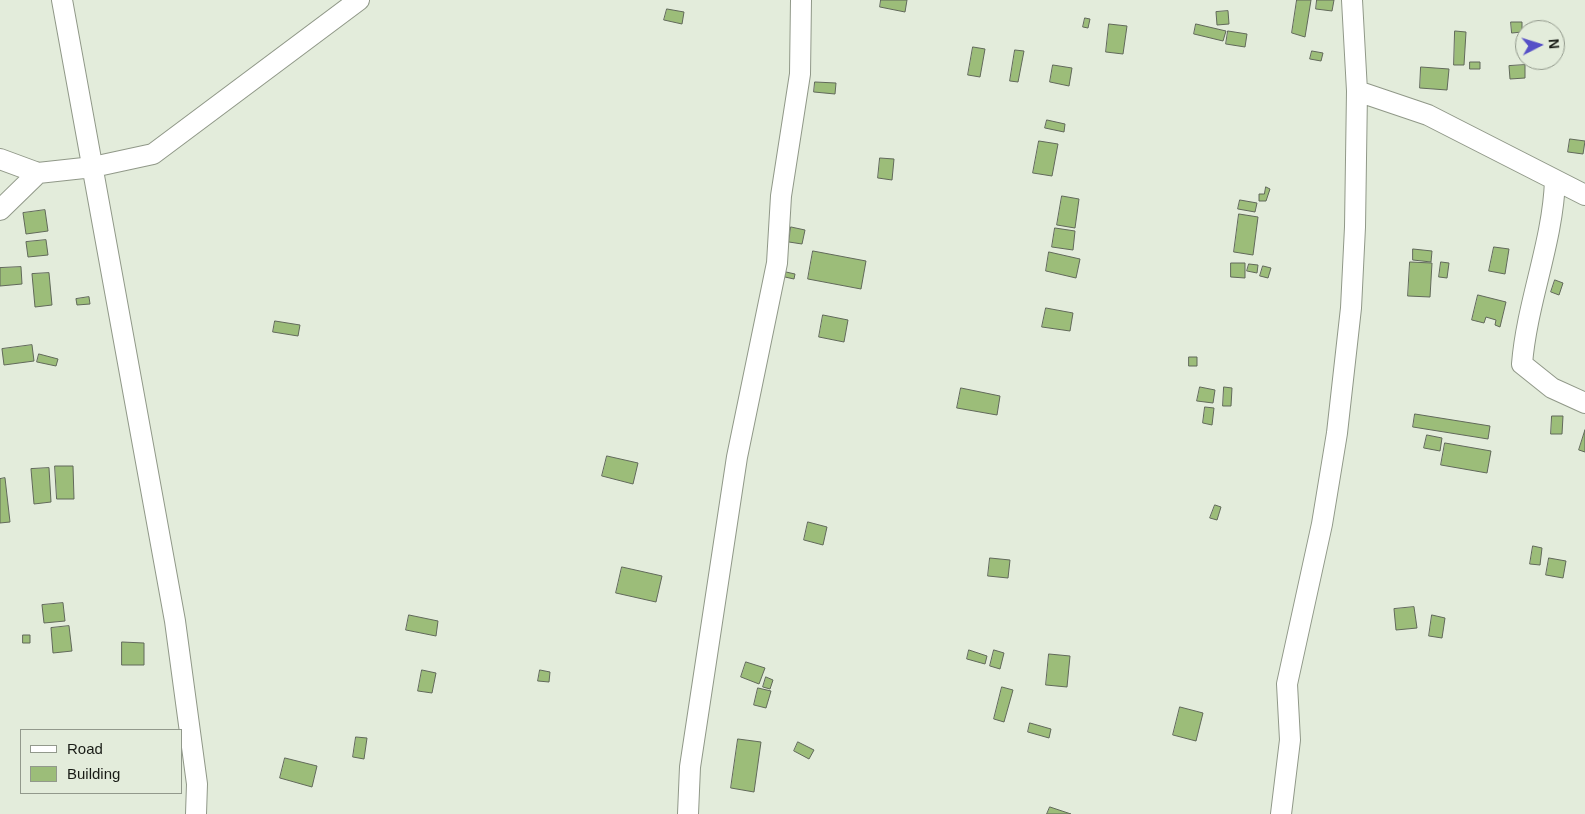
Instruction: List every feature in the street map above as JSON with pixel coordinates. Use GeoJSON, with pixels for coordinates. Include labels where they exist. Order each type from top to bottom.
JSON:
{"type":"FeatureCollection","features":[{"type":"Feature","properties":{"kind":"street"},"geometry":{"type":"LineString","coordinates":[[62,0],[175,621],[197,784],[196,814]]}},
{"type":"Feature","properties":{"kind":"street"},"geometry":{"type":"LineString","coordinates":[[0,159],[38,173],[93,167],[153,154],[359,0]]}},
{"type":"Feature","properties":{"kind":"street"},"geometry":{"type":"LineString","coordinates":[[688,814],[690,767],[737,458],[777,263],[781,196],[800,74],[801,0]]}},
{"type":"Feature","properties":{"kind":"street"},"geometry":{"type":"LineString","coordinates":[[1280,814],[1290,740],[1287,684],[1322,524],[1337,433],[1349,327],[1356,226],[1357,92],[1352,0]]}},
{"type":"Feature","properties":{"kind":"street"},"geometry":{"type":"LineString","coordinates":[[1357,92],[1428,115],[1585,195]]}},
{"type":"Feature","properties":{"kind":"street"},"geometry":{"type":"LineString","coordinates":[[0,210],[38,173]]}},
{"type":"Feature","properties":{"kind":"street"},"geometry":{"type":"LineString","coordinates":[[1555,180],[1554,200],[1535,286],[1522,364],[1552,388],[1585,403]]}},
{"type":"Feature","properties":{"kind":"building"},"geometry":{"type":"Polygon","coordinates":[[[881,0],[907,0],[905,12],[880,7],[881,0]]]}},
{"type":"Feature","properties":{"kind":"building"},"geometry":{"type":"Polygon","coordinates":[[[1297,0],[1311,0],[1305,37],[1292,33],[1297,0]]]}},
{"type":"Feature","properties":{"kind":"building"},"geometry":{"type":"Polygon","coordinates":[[[1317,0],[1334,0],[1332,11],[1316,9],[1317,0]]]}},
{"type":"Feature","properties":{"kind":"building"},"geometry":{"type":"Polygon","coordinates":[[[667,9],[684,12],[682,24],[664,20],[667,9]]]}},
{"type":"Feature","properties":{"kind":"building"},"geometry":{"type":"Polygon","coordinates":[[[1228,11],[1229,24],[1217,25],[1216,12],[1228,11]]]}},
{"type":"Feature","properties":{"kind":"building"},"geometry":{"type":"Polygon","coordinates":[[[1085,18],[1090,19],[1088,28],[1083,27],[1085,18]]]}},
{"type":"Feature","properties":{"kind":"building"},"geometry":{"type":"Polygon","coordinates":[[[1511,22],[1515,22],[1515,33],[1512,33],[1511,22]]]}},
{"type":"Feature","properties":{"kind":"building"},"geometry":{"type":"Polygon","coordinates":[[[1109,24],[1127,26],[1123,54],[1106,52],[1109,24]]]}},
{"type":"Feature","properties":{"kind":"building"},"geometry":{"type":"Polygon","coordinates":[[[1196,24],[1226,31],[1223,41],[1194,34],[1196,24]]]}},
{"type":"Feature","properties":{"kind":"building"},"geometry":{"type":"Polygon","coordinates":[[[1228,31],[1247,34],[1245,47],[1226,44],[1228,31]]]}},
{"type":"Feature","properties":{"kind":"building"},"geometry":{"type":"Polygon","coordinates":[[[1455,31],[1466,32],[1464,65],[1454,65],[1455,31]]]}},
{"type":"Feature","properties":{"kind":"building"},"geometry":{"type":"Polygon","coordinates":[[[973,47],[985,49],[980,77],[968,75],[973,47]]]}},
{"type":"Feature","properties":{"kind":"building"},"geometry":{"type":"Polygon","coordinates":[[[1015,50],[1024,51],[1018,82],[1010,81],[1015,50]]]}},
{"type":"Feature","properties":{"kind":"building"},"geometry":{"type":"Polygon","coordinates":[[[1312,51],[1323,53],[1321,61],[1310,59],[1312,51]]]}},
{"type":"Feature","properties":{"kind":"building"},"geometry":{"type":"Polygon","coordinates":[[[1470,62],[1480,62],[1480,69],[1470,69],[1470,62]]]}},
{"type":"Feature","properties":{"kind":"building"},"geometry":{"type":"Polygon","coordinates":[[[1053,65],[1072,68],[1069,86],[1050,82],[1053,65]]]}},
{"type":"Feature","properties":{"kind":"building"},"geometry":{"type":"Polygon","coordinates":[[[1509,66],[1515,66],[1515,70],[1525,70],[1525,78],[1510,79],[1509,66]]]}},
{"type":"Feature","properties":{"kind":"building"},"geometry":{"type":"Polygon","coordinates":[[[1421,67],[1449,69],[1447,90],[1420,88],[1421,67]]]}},
{"type":"Feature","properties":{"kind":"building"},"geometry":{"type":"Polygon","coordinates":[[[815,82],[836,83],[835,94],[814,92],[815,82]]]}},
{"type":"Feature","properties":{"kind":"building"},"geometry":{"type":"Polygon","coordinates":[[[1047,120],[1065,124],[1064,132],[1045,128],[1047,120]]]}},
{"type":"Feature","properties":{"kind":"building"},"geometry":{"type":"Polygon","coordinates":[[[1570,139],[1585,141],[1583,154],[1568,152],[1570,139]]]}},
{"type":"Feature","properties":{"kind":"building"},"geometry":{"type":"Polygon","coordinates":[[[1039,141],[1058,144],[1052,176],[1033,173],[1039,141]]]}},
{"type":"Feature","properties":{"kind":"building"},"geometry":{"type":"Polygon","coordinates":[[[880,158],[894,159],[892,180],[878,178],[880,158]]]}},
{"type":"Feature","properties":{"kind":"building"},"geometry":{"type":"Polygon","coordinates":[[[1266,187],[1270,189],[1266,201],[1259,201],[1259,194],[1264,194],[1266,187]]]}},
{"type":"Feature","properties":{"kind":"building"},"geometry":{"type":"Polygon","coordinates":[[[1062,196],[1079,199],[1075,228],[1057,225],[1062,196]]]}},
{"type":"Feature","properties":{"kind":"building"},"geometry":{"type":"Polygon","coordinates":[[[1240,200],[1257,203],[1255,212],[1238,209],[1240,200]]]}},
{"type":"Feature","properties":{"kind":"building"},"geometry":{"type":"Polygon","coordinates":[[[45,210],[48,231],[26,234],[23,213],[45,210]]]}},
{"type":"Feature","properties":{"kind":"building"},"geometry":{"type":"Polygon","coordinates":[[[1239,214],[1258,217],[1253,255],[1234,252],[1239,214]]]}},
{"type":"Feature","properties":{"kind":"building"},"geometry":{"type":"Polygon","coordinates":[[[791,227],[805,230],[802,244],[789,242],[791,227]]]}},
{"type":"Feature","properties":{"kind":"building"},"geometry":{"type":"Polygon","coordinates":[[[1055,228],[1075,231],[1073,250],[1052,247],[1055,228]]]}},
{"type":"Feature","properties":{"kind":"building"},"geometry":{"type":"Polygon","coordinates":[[[46,240],[48,255],[28,257],[26,242],[46,240]]]}},
{"type":"Feature","properties":{"kind":"building"},"geometry":{"type":"Polygon","coordinates":[[[1494,247],[1509,249],[1505,274],[1489,271],[1494,247]]]}},
{"type":"Feature","properties":{"kind":"building"},"geometry":{"type":"Polygon","coordinates":[[[1413,249],[1432,251],[1431,262],[1413,260],[1413,249]]]}},
{"type":"Feature","properties":{"kind":"building"},"geometry":{"type":"Polygon","coordinates":[[[813,251],[866,261],[861,289],[808,279],[813,251]]]}},
{"type":"Feature","properties":{"kind":"building"},"geometry":{"type":"Polygon","coordinates":[[[1049,252],[1080,259],[1076,278],[1046,271],[1049,252]]]}},
{"type":"Feature","properties":{"kind":"building"},"geometry":{"type":"Polygon","coordinates":[[[1410,262],[1432,263],[1430,297],[1408,296],[1410,262]]]}},
{"type":"Feature","properties":{"kind":"building"},"geometry":{"type":"Polygon","coordinates":[[[1441,262],[1449,263],[1447,278],[1439,277],[1441,262]]]}},
{"type":"Feature","properties":{"kind":"building"},"geometry":{"type":"Polygon","coordinates":[[[1231,263],[1245,263],[1245,278],[1231,277],[1231,263]]]}},
{"type":"Feature","properties":{"kind":"building"},"geometry":{"type":"Polygon","coordinates":[[[1249,264],[1258,265],[1257,273],[1247,271],[1249,264]]]}},
{"type":"Feature","properties":{"kind":"building"},"geometry":{"type":"Polygon","coordinates":[[[1263,266],[1271,268],[1268,278],[1260,276],[1263,266]]]}},
{"type":"Feature","properties":{"kind":"building"},"geometry":{"type":"Polygon","coordinates":[[[21,267],[22,284],[0,286],[0,268],[21,267]]]}},
{"type":"Feature","properties":{"kind":"building"},"geometry":{"type":"Polygon","coordinates":[[[786,272],[795,274],[794,279],[785,277],[786,272]]]}},
{"type":"Feature","properties":{"kind":"building"},"geometry":{"type":"Polygon","coordinates":[[[49,273],[52,305],[35,307],[32,274],[49,273]]]}},
{"type":"Feature","properties":{"kind":"building"},"geometry":{"type":"Polygon","coordinates":[[[1555,280],[1563,283],[1559,295],[1551,292],[1555,280]]]}},
{"type":"Feature","properties":{"kind":"building"},"geometry":{"type":"Polygon","coordinates":[[[1478,295],[1506,302],[1500,327],[1495,325],[1496,320],[1486,317],[1484,323],[1472,320],[1478,295]]]}},
{"type":"Feature","properties":{"kind":"building"},"geometry":{"type":"Polygon","coordinates":[[[89,297],[90,304],[77,305],[76,299],[89,297]]]}},
{"type":"Feature","properties":{"kind":"building"},"geometry":{"type":"Polygon","coordinates":[[[1046,308],[1073,313],[1070,331],[1042,327],[1046,308]]]}},
{"type":"Feature","properties":{"kind":"building"},"geometry":{"type":"Polygon","coordinates":[[[823,315],[848,320],[844,342],[819,337],[823,315]]]}},
{"type":"Feature","properties":{"kind":"building"},"geometry":{"type":"Polygon","coordinates":[[[275,321],[300,325],[298,336],[273,332],[275,321]]]}},
{"type":"Feature","properties":{"kind":"building"},"geometry":{"type":"Polygon","coordinates":[[[32,345],[34,361],[4,365],[2,349],[32,345]]]}},
{"type":"Feature","properties":{"kind":"building"},"geometry":{"type":"Polygon","coordinates":[[[39,354],[58,359],[56,366],[37,362],[39,354]]]}},
{"type":"Feature","properties":{"kind":"building"},"geometry":{"type":"Polygon","coordinates":[[[1189,357],[1197,357],[1197,366],[1189,366],[1189,357]]]}},
{"type":"Feature","properties":{"kind":"building"},"geometry":{"type":"Polygon","coordinates":[[[1200,387],[1215,390],[1213,403],[1197,401],[1200,387]]]}},
{"type":"Feature","properties":{"kind":"building"},"geometry":{"type":"Polygon","coordinates":[[[1224,387],[1232,388],[1231,406],[1223,406],[1224,387]]]}},
{"type":"Feature","properties":{"kind":"building"},"geometry":{"type":"Polygon","coordinates":[[[961,388],[1000,396],[997,415],[957,408],[961,388]]]}},
{"type":"Feature","properties":{"kind":"building"},"geometry":{"type":"Polygon","coordinates":[[[1205,407],[1214,408],[1212,425],[1203,423],[1205,407]]]}},
{"type":"Feature","properties":{"kind":"building"},"geometry":{"type":"Polygon","coordinates":[[[1415,414],[1490,426],[1488,439],[1413,427],[1415,414]]]}},
{"type":"Feature","properties":{"kind":"building"},"geometry":{"type":"Polygon","coordinates":[[[1552,416],[1563,416],[1562,434],[1551,434],[1552,416]]]}},
{"type":"Feature","properties":{"kind":"building"},"geometry":{"type":"Polygon","coordinates":[[[1585,430],[1585,452],[1579,450],[1585,430]]]}},
{"type":"Feature","properties":{"kind":"building"},"geometry":{"type":"Polygon","coordinates":[[[1427,435],[1442,438],[1440,451],[1424,448],[1427,435]]]}},
{"type":"Feature","properties":{"kind":"building"},"geometry":{"type":"Polygon","coordinates":[[[1445,443],[1491,451],[1487,473],[1441,465],[1445,443]]]}},
{"type":"Feature","properties":{"kind":"building"},"geometry":{"type":"Polygon","coordinates":[[[607,456],[638,463],[633,484],[602,476],[607,456]]]}},
{"type":"Feature","properties":{"kind":"building"},"geometry":{"type":"Polygon","coordinates":[[[55,466],[73,466],[74,499],[57,499],[55,466]]]}},
{"type":"Feature","properties":{"kind":"building"},"geometry":{"type":"Polygon","coordinates":[[[49,468],[51,502],[34,504],[31,469],[49,468]]]}},
{"type":"Feature","properties":{"kind":"building"},"geometry":{"type":"Polygon","coordinates":[[[5,478],[10,522],[0,523],[0,479],[5,478]]]}},
{"type":"Feature","properties":{"kind":"building"},"geometry":{"type":"Polygon","coordinates":[[[1215,505],[1221,507],[1217,520],[1210,518],[1215,505]]]}},
{"type":"Feature","properties":{"kind":"building"},"geometry":{"type":"Polygon","coordinates":[[[808,522],[827,527],[823,545],[804,540],[808,522]]]}},
{"type":"Feature","properties":{"kind":"building"},"geometry":{"type":"Polygon","coordinates":[[[1533,546],[1542,548],[1540,565],[1530,564],[1533,546]]]}},
{"type":"Feature","properties":{"kind":"building"},"geometry":{"type":"Polygon","coordinates":[[[990,558],[1010,560],[1008,578],[988,576],[990,558]]]}},
{"type":"Feature","properties":{"kind":"building"},"geometry":{"type":"Polygon","coordinates":[[[1549,558],[1566,561],[1563,578],[1546,575],[1549,558]]]}},
{"type":"Feature","properties":{"kind":"building"},"geometry":{"type":"Polygon","coordinates":[[[622,567],[662,576],[656,602],[616,593],[622,567]]]}},
{"type":"Feature","properties":{"kind":"building"},"geometry":{"type":"Polygon","coordinates":[[[63,603],[65,621],[44,623],[42,605],[63,603]]]}},
{"type":"Feature","properties":{"kind":"building"},"geometry":{"type":"Polygon","coordinates":[[[1414,607],[1417,628],[1396,630],[1394,609],[1414,607]]]}},
{"type":"Feature","properties":{"kind":"building"},"geometry":{"type":"Polygon","coordinates":[[[409,615],[438,621],[436,636],[406,630],[409,615]]]}},
{"type":"Feature","properties":{"kind":"building"},"geometry":{"type":"Polygon","coordinates":[[[1432,615],[1445,618],[1442,638],[1429,636],[1432,615]]]}},
{"type":"Feature","properties":{"kind":"building"},"geometry":{"type":"Polygon","coordinates":[[[69,626],[72,651],[53,653],[51,628],[69,626]]]}},
{"type":"Feature","properties":{"kind":"building"},"geometry":{"type":"Polygon","coordinates":[[[23,635],[30,635],[30,643],[23,643],[23,635]]]}},
{"type":"Feature","properties":{"kind":"building"},"geometry":{"type":"Polygon","coordinates":[[[122,642],[144,643],[144,665],[122,665],[122,642]]]}},
{"type":"Feature","properties":{"kind":"building"},"geometry":{"type":"Polygon","coordinates":[[[969,650],[987,656],[985,664],[967,659],[969,650]]]}},
{"type":"Feature","properties":{"kind":"building"},"geometry":{"type":"Polygon","coordinates":[[[994,650],[1004,653],[1000,669],[990,666],[994,650]]]}},
{"type":"Feature","properties":{"kind":"building"},"geometry":{"type":"Polygon","coordinates":[[[1049,654],[1070,656],[1067,687],[1046,685],[1049,654]]]}},
{"type":"Feature","properties":{"kind":"building"},"geometry":{"type":"Polygon","coordinates":[[[746,662],[765,668],[759,684],[741,677],[746,662]]]}},
{"type":"Feature","properties":{"kind":"building"},"geometry":{"type":"Polygon","coordinates":[[[422,670],[436,673],[432,693],[418,691],[422,670]]]}},
{"type":"Feature","properties":{"kind":"building"},"geometry":{"type":"Polygon","coordinates":[[[540,670],[550,672],[549,682],[538,681],[540,670]]]}},
{"type":"Feature","properties":{"kind":"building"},"geometry":{"type":"Polygon","coordinates":[[[766,677],[773,680],[770,689],[763,687],[766,677]]]}},
{"type":"Feature","properties":{"kind":"building"},"geometry":{"type":"Polygon","coordinates":[[[1002,687],[1013,690],[1004,722],[994,719],[1002,687]]]}},
{"type":"Feature","properties":{"kind":"building"},"geometry":{"type":"Polygon","coordinates":[[[758,688],[771,691],[766,708],[754,705],[758,688]]]}},
{"type":"Feature","properties":{"kind":"building"},"geometry":{"type":"Polygon","coordinates":[[[1180,707],[1203,713],[1196,741],[1173,735],[1180,707]]]}},
{"type":"Feature","properties":{"kind":"building"},"geometry":{"type":"Polygon","coordinates":[[[1030,723],[1051,729],[1049,738],[1028,732],[1030,723]]]}},
{"type":"Feature","properties":{"kind":"building"},"geometry":{"type":"Polygon","coordinates":[[[356,737],[367,738],[364,759],[353,757],[356,737]]]}},
{"type":"Feature","properties":{"kind":"building"},"geometry":{"type":"Polygon","coordinates":[[[738,739],[761,742],[754,792],[731,788],[738,739]]]}},
{"type":"Feature","properties":{"kind":"building"},"geometry":{"type":"Polygon","coordinates":[[[798,742],[814,750],[809,759],[794,751],[798,742]]]}},
{"type":"Feature","properties":{"kind":"building"},"geometry":{"type":"Polygon","coordinates":[[[285,758],[317,766],[312,787],[280,778],[285,758]]]}},
{"type":"Feature","properties":{"kind":"building"},"geometry":{"type":"Polygon","coordinates":[[[1050,807],[1071,814],[1047,814],[1050,807]]]}}]}
